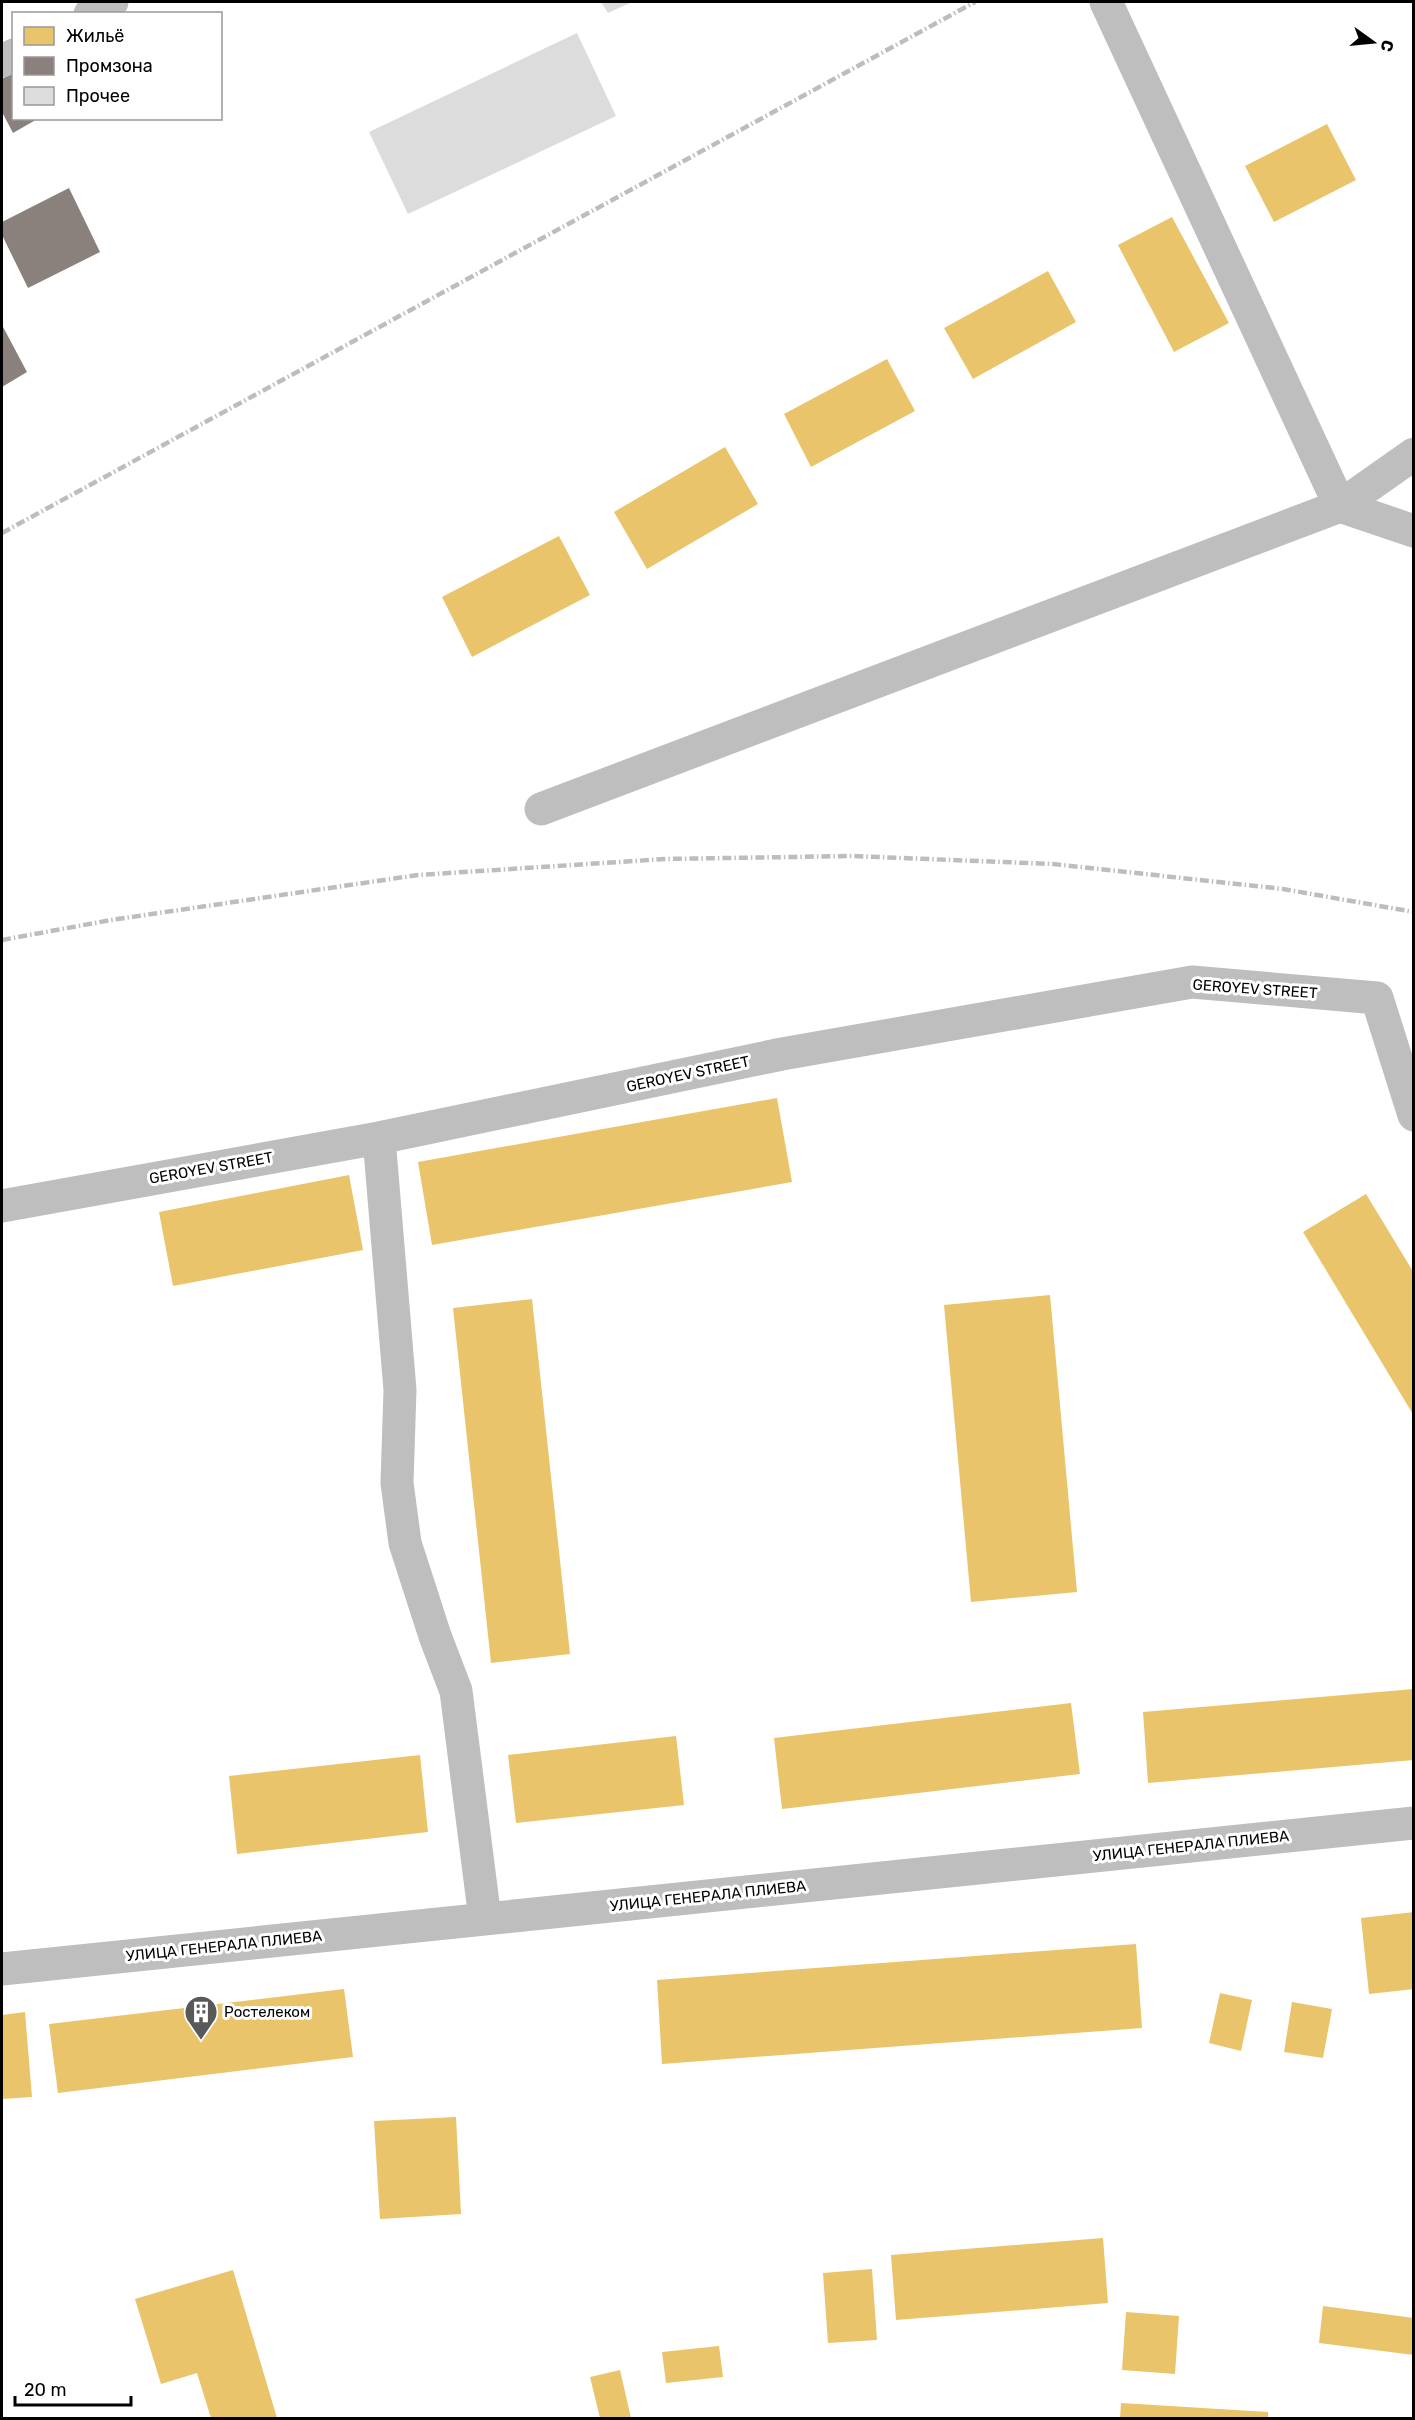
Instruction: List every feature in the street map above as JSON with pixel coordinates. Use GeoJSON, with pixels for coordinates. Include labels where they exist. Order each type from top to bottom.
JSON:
{"type":"FeatureCollection","features":[{"type":"Feature","properties":{"kind":"street"},"geometry":{"type":"LineString","coordinates":[[94,12],[112,2]]}},
{"type":"Feature","properties":{"kind":"street"},"geometry":{"type":"LineString","coordinates":[[1106,2],[1340,506],[1413,531]]}},
{"type":"Feature","properties":{"kind":"street"},"geometry":{"type":"LineString","coordinates":[[541,809],[1340,506],[1413,454]]}},
{"type":"Feature","properties":{"kind":"street","name":"GEROYEV STREET"},"geometry":{"type":"LineString","coordinates":[[2,1206],[379,1138],[782,1054],[1192,982],[1377,998],[1413,1115]]}},
{"type":"Feature","properties":{"kind":"street"},"geometry":{"type":"LineString","coordinates":[[379,1138],[400,1390],[398,1483],[405,1543],[435,1636],[456,1691],[485,1919]]}},
{"type":"Feature","properties":{"kind":"street","name":"УЛИЦА ГЕНЕРАЛА ПЛИЕВА"},"geometry":{"type":"LineString","coordinates":[[2,1969],[1413,1823]]}},
{"type":"Feature","properties":{"kind":"building: Жильё"},"geometry":{"type":"Polygon","coordinates":[[[1327,124],[1356,180],[1274,222],[1245,166],[1327,124]]]}},
{"type":"Feature","properties":{"kind":"building: Жильё"},"geometry":{"type":"Polygon","coordinates":[[[1172,217],[1229,323],[1174,352],[1118,245],[1172,217]]]}},
{"type":"Feature","properties":{"kind":"building: Жильё"},"geometry":{"type":"Polygon","coordinates":[[[1048,271],[1076,322],[973,379],[944,328],[1048,271]]]}},
{"type":"Feature","properties":{"kind":"building: Жильё"},"geometry":{"type":"Polygon","coordinates":[[[887,359],[915,411],[811,467],[784,414],[887,359]]]}},
{"type":"Feature","properties":{"kind":"building: Жильё"},"geometry":{"type":"Polygon","coordinates":[[[725,447],[758,504],[647,569],[614,512],[725,447]]]}},
{"type":"Feature","properties":{"kind":"building: Жильё"},"geometry":{"type":"Polygon","coordinates":[[[559,536],[590,595],[472,657],[442,597],[559,536]]]}},
{"type":"Feature","properties":{"kind":"building: Жильё"},"geometry":{"type":"Polygon","coordinates":[[[777,1098],[792,1182],[432,1245],[418,1162],[777,1098]]]}},
{"type":"Feature","properties":{"kind":"building: Жильё"},"geometry":{"type":"Polygon","coordinates":[[[349,1175],[363,1250],[173,1286],[159,1212],[349,1175]]]}},
{"type":"Feature","properties":{"kind":"building: Жильё"},"geometry":{"type":"Polygon","coordinates":[[[1366,1194],[1414,1273],[1414,1416],[1303,1232],[1366,1194]]]}},
{"type":"Feature","properties":{"kind":"building: Жильё"},"geometry":{"type":"Polygon","coordinates":[[[1050,1295],[1077,1592],[971,1602],[944,1305],[1050,1295]]]}},
{"type":"Feature","properties":{"kind":"building: Жильё"},"geometry":{"type":"Polygon","coordinates":[[[532,1299],[570,1654],[491,1663],[453,1308],[532,1299]]]}},
{"type":"Feature","properties":{"kind":"building: Жильё"},"geometry":{"type":"Polygon","coordinates":[[[1414,1689],[1414,1760],[1148,1783],[1143,1712],[1414,1689]]]}},
{"type":"Feature","properties":{"kind":"building: Жильё"},"geometry":{"type":"Polygon","coordinates":[[[1071,1703],[1080,1774],[782,1809],[774,1738],[1071,1703]]]}},
{"type":"Feature","properties":{"kind":"building: Жильё"},"geometry":{"type":"Polygon","coordinates":[[[676,1736],[684,1805],[516,1823],[508,1755],[676,1736]]]}},
{"type":"Feature","properties":{"kind":"building: Жильё"},"geometry":{"type":"Polygon","coordinates":[[[420,1755],[428,1832],[237,1854],[229,1776],[420,1755]]]}},
{"type":"Feature","properties":{"kind":"building: Жильё"},"geometry":{"type":"Polygon","coordinates":[[[1414,1912],[1414,1989],[1369,1994],[1361,1918],[1414,1912]]]}},
{"type":"Feature","properties":{"kind":"building: Жильё"},"geometry":{"type":"Polygon","coordinates":[[[1136,1944],[1142,2028],[662,2064],[657,1980],[1136,1944]]]}},
{"type":"Feature","properties":{"kind":"building: Жильё","name":"Ростелеком"},"geometry":{"type":"Polygon","coordinates":[[[344,1989],[353,2057],[58,2093],[49,2024],[344,1989]]]}},
{"type":"Feature","properties":{"kind":"building: Жильё"},"geometry":{"type":"Polygon","coordinates":[[[1220,1993],[1252,2000],[1241,2051],[1209,2043],[1220,1993]]]}},
{"type":"Feature","properties":{"kind":"building: Жильё"},"geometry":{"type":"Polygon","coordinates":[[[1292,2002],[1332,2009],[1323,2058],[1284,2052],[1292,2002]]]}},
{"type":"Feature","properties":{"kind":"building: Жильё"},"geometry":{"type":"Polygon","coordinates":[[[25,2012],[32,2097],[2,2099],[2,2015],[25,2012]]]}},
{"type":"Feature","properties":{"kind":"building: Жильё"},"geometry":{"type":"Polygon","coordinates":[[[456,2117],[461,2214],[380,2219],[374,2121],[456,2117]]]}},
{"type":"Feature","properties":{"kind":"building: Жильё"},"geometry":{"type":"Polygon","coordinates":[[[1103,2238],[1108,2303],[896,2320],[891,2255],[1103,2238]]]}},
{"type":"Feature","properties":{"kind":"building: Жильё"},"geometry":{"type":"Polygon","coordinates":[[[872,2269],[877,2340],[828,2343],[823,2273],[872,2269]]]}},
{"type":"Feature","properties":{"kind":"building: Жильё"},"geometry":{"type":"Polygon","coordinates":[[[233,2270],[277,2418],[211,2418],[197,2373],[161,2384],[135,2299],[233,2270]]]}},
{"type":"Feature","properties":{"kind":"building: Жильё"},"geometry":{"type":"Polygon","coordinates":[[[1323,2306],[1414,2318],[1414,2355],[1319,2343],[1323,2306]]]}},
{"type":"Feature","properties":{"kind":"building: Жильё"},"geometry":{"type":"Polygon","coordinates":[[[1126,2312],[1179,2316],[1175,2374],[1122,2370],[1126,2312]]]}},
{"type":"Feature","properties":{"kind":"building: Жильё"},"geometry":{"type":"Polygon","coordinates":[[[719,2346],[723,2377],[666,2383],[662,2352],[719,2346]]]}},
{"type":"Feature","properties":{"kind":"building: Жильё"},"geometry":{"type":"Polygon","coordinates":[[[620,2370],[631,2418],[600,2418],[590,2377],[620,2370]]]}},
{"type":"Feature","properties":{"kind":"building: Жильё"},"geometry":{"type":"Polygon","coordinates":[[[1121,2403],[1268,2412],[1268,2418],[1120,2418],[1121,2403]]]}},
{"type":"Feature","properties":{"kind":"building: Промзона"},"geometry":{"type":"Polygon","coordinates":[[[12,73],[12,120],[36,120],[13,133],[2,112],[2,79],[12,73]]]}},
{"type":"Feature","properties":{"kind":"building: Промзона"},"geometry":{"type":"Polygon","coordinates":[[[69,188],[100,252],[28,288],[2,235],[2,222],[69,188]]]}},
{"type":"Feature","properties":{"kind":"building: Промзона"},"geometry":{"type":"Polygon","coordinates":[[[2,325],[27,372],[2,387],[2,325]]]}},
{"type":"Feature","properties":{"kind":"building: Прочее"},"geometry":{"type":"Polygon","coordinates":[[[601,2],[632,2],[608,13],[601,2]]]}},
{"type":"Feature","properties":{"kind":"building: Прочее"},"geometry":{"type":"Polygon","coordinates":[[[577,33],[616,116],[408,214],[369,132],[577,33]]]}},
{"type":"Feature","properties":{"kind":"railway"},"geometry":{"type":"LineString","coordinates":[[2,533],[975,2]]}},
{"type":"Feature","properties":{"kind":"railway"},"geometry":{"type":"LineString","coordinates":[[2,940],[111,920],[418,875],[665,859],[852,856],[1053,864],[1283,889],[1414,912]]}},
{"type":"Feature","properties":{"kind":"place","name":"Ростелеком"},"geometry":{"type":"Point","coordinates":[201,2041]}}]}
